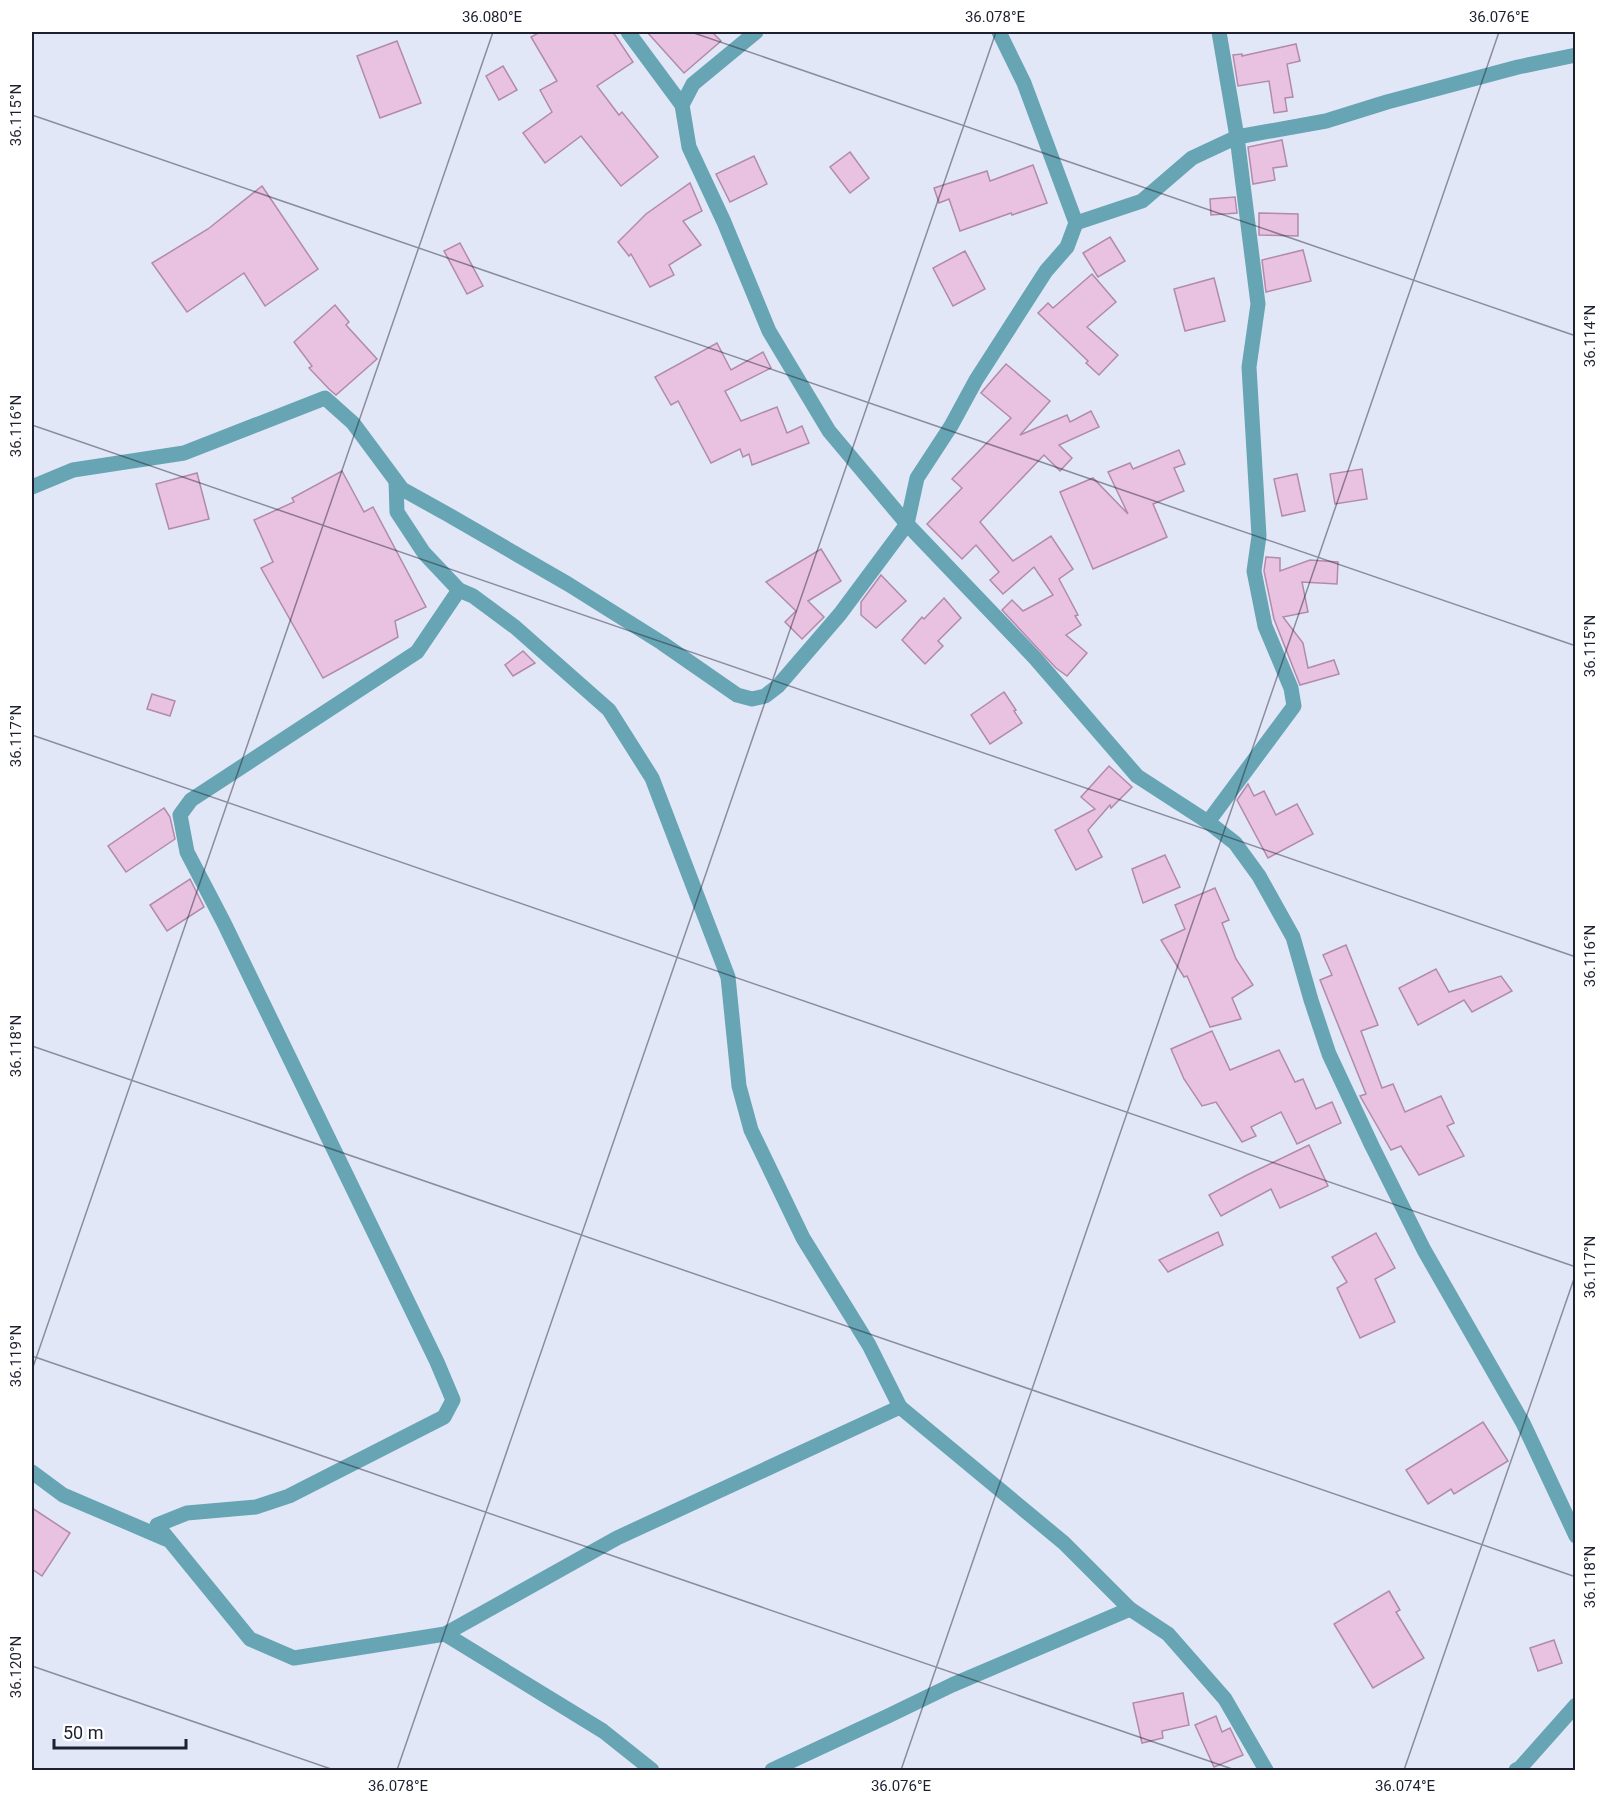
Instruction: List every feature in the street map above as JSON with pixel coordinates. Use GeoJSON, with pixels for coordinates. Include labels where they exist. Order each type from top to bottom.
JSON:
{"type":"FeatureCollection","features":[{"type":"Feature","properties":{"kind":"street"},"geometry":{"type":"LineString","coordinates":[[628,32],[682,105],[689,147],[724,222],[769,331],[829,431],[907,524],[1035,658],[1137,776],[1208,822],[1235,843],[1259,876],[1293,937],[1329,1054],[1368,1136],[1424,1250],[1523,1423],[1575,1536]]}},
{"type":"Feature","properties":{"kind":"street"},"geometry":{"type":"LineString","coordinates":[[682,105],[693,84],[756,32]]}},
{"type":"Feature","properties":{"kind":"street"},"geometry":{"type":"LineString","coordinates":[[32,487],[73,470],[184,453],[325,398],[353,423],[402,489],[568,584],[662,643],[737,695],[752,699],[765,696],[778,686],[840,615],[907,524],[917,478],[1046,271],[1067,247],[1076,224],[1023,83],[999,32]]}},
{"type":"Feature","properties":{"kind":"street"},"geometry":{"type":"LineString","coordinates":[[1208,822],[1294,706],[1291,688],[1265,626],[1254,571],[1259,536],[1249,367],[1258,304],[1237,137],[1219,32]]}},
{"type":"Feature","properties":{"kind":"street"},"geometry":{"type":"LineString","coordinates":[[1076,224],[1142,201],[1192,158],[1237,137],[1326,121],[1518,67],[1575,55]]}},
{"type":"Feature","properties":{"kind":"street"},"geometry":{"type":"LineString","coordinates":[[396,482],[397,512],[424,553],[459,591],[473,596],[515,627],[609,710],[652,778],[728,977],[739,1086],[751,1130],[803,1238],[869,1345],[900,1407],[1064,1543],[1130,1609],[1167,1634],[1225,1699],[1266,1770]]}},
{"type":"Feature","properties":{"kind":"street"},"geometry":{"type":"LineString","coordinates":[[459,591],[417,652],[191,800],[180,815],[187,852],[292,1063],[437,1362],[453,1400],[444,1417],[289,1496],[256,1507],[187,1513],[157,1525],[250,1639],[294,1658],[445,1634],[617,1538],[900,1407]]}},
{"type":"Feature","properties":{"kind":"street"},"geometry":{"type":"LineString","coordinates":[[32,1472],[63,1495],[172,1541]]}},
{"type":"Feature","properties":{"kind":"street"},"geometry":{"type":"LineString","coordinates":[[772,1770],[952,1684],[1130,1609]]}},
{"type":"Feature","properties":{"kind":"street"},"geometry":{"type":"LineString","coordinates":[[445,1634],[603,1731],[652,1770]]}},
{"type":"Feature","properties":{"kind":"street"},"geometry":{"type":"LineString","coordinates":[[1515,1770],[1520,1768],[1575,1705]]}},
{"type":"Feature","properties":{"kind":"building"},"geometry":{"type":"Polygon","coordinates":[[[540,32],[613,32],[633,62],[597,86],[619,115],[622,112],[658,157],[621,186],[581,136],[545,163],[523,133],[552,112],[540,90],[557,81],[531,37],[540,32]]]}},
{"type":"Feature","properties":{"kind":"building"},"geometry":{"type":"Polygon","coordinates":[[[647,32],[712,32],[721,41],[684,73],[647,32]]]}},
{"type":"Feature","properties":{"kind":"building"},"geometry":{"type":"Polygon","coordinates":[[[397,41],[421,103],[380,118],[357,56],[397,41]]]}},
{"type":"Feature","properties":{"kind":"building"},"geometry":{"type":"Polygon","coordinates":[[[1296,44],[1300,61],[1287,64],[1293,97],[1285,98],[1287,111],[1274,113],[1269,81],[1238,86],[1233,55],[1242,54],[1242,56],[1296,44]]]}},
{"type":"Feature","properties":{"kind":"building"},"geometry":{"type":"Polygon","coordinates":[[[503,66],[517,90],[499,100],[486,76],[503,66]]]}},
{"type":"Feature","properties":{"kind":"building"},"geometry":{"type":"Polygon","coordinates":[[[1282,140],[1287,166],[1273,168],[1275,180],[1253,184],[1248,147],[1282,140]]]}},
{"type":"Feature","properties":{"kind":"building"},"geometry":{"type":"Polygon","coordinates":[[[850,152],[869,178],[850,193],[830,167],[850,152]]]}},
{"type":"Feature","properties":{"kind":"building"},"geometry":{"type":"Polygon","coordinates":[[[754,156],[767,184],[730,202],[716,174],[754,156]]]}},
{"type":"Feature","properties":{"kind":"building"},"geometry":{"type":"Polygon","coordinates":[[[1033,165],[1047,203],[960,231],[949,199],[939,203],[934,188],[987,171],[990,181],[1033,165]]]}},
{"type":"Feature","properties":{"kind":"building"},"geometry":{"type":"Polygon","coordinates":[[[690,183],[702,211],[683,221],[701,245],[669,265],[674,275],[650,287],[631,254],[629,256],[618,242],[646,214],[690,183]]]}},
{"type":"Feature","properties":{"kind":"building"},"geometry":{"type":"Polygon","coordinates":[[[262,186],[318,269],[265,306],[244,273],[187,312],[152,263],[208,229],[262,186]]]}},
{"type":"Feature","properties":{"kind":"building"},"geometry":{"type":"Polygon","coordinates":[[[1235,197],[1237,213],[1211,215],[1210,199],[1235,197]]]}},
{"type":"Feature","properties":{"kind":"building"},"geometry":{"type":"Polygon","coordinates":[[[1259,213],[1298,214],[1298,236],[1259,235],[1259,213]]]}},
{"type":"Feature","properties":{"kind":"building"},"geometry":{"type":"Polygon","coordinates":[[[1110,237],[1125,261],[1098,277],[1083,253],[1110,237]]]}},
{"type":"Feature","properties":{"kind":"building"},"geometry":{"type":"Polygon","coordinates":[[[460,243],[483,286],[467,294],[444,251],[460,243]]]}},
{"type":"Feature","properties":{"kind":"building"},"geometry":{"type":"Polygon","coordinates":[[[1303,250],[1311,281],[1266,292],[1262,260],[1303,250]]]}},
{"type":"Feature","properties":{"kind":"building"},"geometry":{"type":"Polygon","coordinates":[[[965,251],[985,289],[953,306],[933,268],[965,251]]]}},
{"type":"Feature","properties":{"kind":"building"},"geometry":{"type":"Polygon","coordinates":[[[1092,274],[1116,302],[1087,327],[1118,355],[1099,375],[1086,363],[1088,361],[1038,313],[1048,303],[1053,308],[1092,274]]]}},
{"type":"Feature","properties":{"kind":"building"},"geometry":{"type":"Polygon","coordinates":[[[1214,278],[1225,321],[1185,331],[1174,289],[1214,278]]]}},
{"type":"Feature","properties":{"kind":"building"},"geometry":{"type":"Polygon","coordinates":[[[335,305],[349,322],[346,325],[377,359],[336,395],[309,368],[312,366],[294,342],[335,305]]]}},
{"type":"Feature","properties":{"kind":"building"},"geometry":{"type":"Polygon","coordinates":[[[717,343],[731,370],[763,352],[771,368],[725,391],[741,421],[777,407],[787,433],[802,426],[809,443],[752,465],[749,454],[743,457],[740,449],[711,463],[678,401],[671,405],[655,377],[717,343]]]}},
{"type":"Feature","properties":{"kind":"building"},"geometry":{"type":"Polygon","coordinates":[[[1006,364],[1050,401],[1020,435],[1067,415],[1070,422],[1091,411],[1099,427],[1059,445],[1072,458],[1060,471],[1044,455],[980,522],[1013,561],[1051,536],[1073,569],[1059,579],[1081,625],[1066,635],[1087,653],[1067,676],[1056,668],[1002,610],[1012,600],[1023,611],[1053,595],[1034,567],[1003,594],[990,580],[999,572],[976,545],[962,559],[927,524],[962,488],[952,479],[1011,418],[981,393],[1006,364]]]}},
{"type":"Feature","properties":{"kind":"building"},"geometry":{"type":"Polygon","coordinates":[[[1179,450],[1185,464],[1174,468],[1184,491],[1153,504],[1167,537],[1093,569],[1060,492],[1093,478],[1128,514],[1108,472],[1130,463],[1133,469],[1179,450]]]}},
{"type":"Feature","properties":{"kind":"building"},"geometry":{"type":"Polygon","coordinates":[[[1362,469],[1367,499],[1335,504],[1330,474],[1362,469]]]}},
{"type":"Feature","properties":{"kind":"building"},"geometry":{"type":"Polygon","coordinates":[[[342,471],[364,512],[373,507],[426,607],[395,621],[398,637],[323,678],[261,568],[273,562],[254,520],[294,502],[292,498],[342,471]]]}},
{"type":"Feature","properties":{"kind":"building"},"geometry":{"type":"Polygon","coordinates":[[[197,473],[209,519],[169,529],[156,484],[197,473]]]}},
{"type":"Feature","properties":{"kind":"building"},"geometry":{"type":"Polygon","coordinates":[[[1297,474],[1305,511],[1282,516],[1274,479],[1297,474]]]}},
{"type":"Feature","properties":{"kind":"building"},"geometry":{"type":"Polygon","coordinates":[[[821,549],[841,581],[808,601],[824,617],[802,639],[785,622],[796,611],[766,582],[821,549]]]}},
{"type":"Feature","properties":{"kind":"building"},"geometry":{"type":"Polygon","coordinates":[[[1266,557],[1280,558],[1280,571],[1310,560],[1338,562],[1337,584],[1302,582],[1308,612],[1283,617],[1303,643],[1308,668],[1334,660],[1339,674],[1300,685],[1274,619],[1264,571],[1266,557]]]}},
{"type":"Feature","properties":{"kind":"building"},"geometry":{"type":"Polygon","coordinates":[[[881,575],[906,601],[876,628],[861,615],[861,602],[881,575]]]}},
{"type":"Feature","properties":{"kind":"building"},"geometry":{"type":"Polygon","coordinates":[[[944,598],[961,618],[938,641],[943,646],[925,664],[902,640],[922,617],[924,619],[944,598]]]}},
{"type":"Feature","properties":{"kind":"building"},"geometry":{"type":"Polygon","coordinates":[[[523,651],[535,663],[513,676],[505,665],[523,651]]]}},
{"type":"Feature","properties":{"kind":"building"},"geometry":{"type":"Polygon","coordinates":[[[1004,692],[1022,723],[990,744],[971,715],[1004,692]]]}},
{"type":"Feature","properties":{"kind":"building"},"geometry":{"type":"Polygon","coordinates":[[[152,694],[175,701],[170,716],[147,709],[152,694]]]}},
{"type":"Feature","properties":{"kind":"building"},"geometry":{"type":"Polygon","coordinates":[[[1109,766],[1132,787],[1111,808],[1110,805],[1088,830],[1102,857],[1076,870],[1055,830],[1095,809],[1081,797],[1109,766]]]}},
{"type":"Feature","properties":{"kind":"building"},"geometry":{"type":"Polygon","coordinates":[[[1248,784],[1254,796],[1264,791],[1276,815],[1297,804],[1313,834],[1268,858],[1237,800],[1248,784]]]}},
{"type":"Feature","properties":{"kind":"building"},"geometry":{"type":"Polygon","coordinates":[[[164,808],[170,817],[175,839],[126,872],[108,846],[164,808]]]}},
{"type":"Feature","properties":{"kind":"building"},"geometry":{"type":"Polygon","coordinates":[[[1165,855],[1180,887],[1143,903],[1132,869],[1165,855]]]}},
{"type":"Feature","properties":{"kind":"building"},"geometry":{"type":"Polygon","coordinates":[[[190,879],[204,907],[167,931],[150,905],[190,879]]]}},
{"type":"Feature","properties":{"kind":"building"},"geometry":{"type":"Polygon","coordinates":[[[1215,888],[1229,920],[1222,923],[1236,959],[1253,985],[1232,998],[1241,1019],[1210,1027],[1187,976],[1184,977],[1161,940],[1185,929],[1175,905],[1215,888]]]}},
{"type":"Feature","properties":{"kind":"building"},"geometry":{"type":"Polygon","coordinates":[[[1346,945],[1378,1025],[1361,1031],[1382,1088],[1393,1084],[1405,1112],[1441,1096],[1454,1123],[1447,1126],[1464,1156],[1419,1175],[1401,1146],[1391,1150],[1360,1096],[1366,1094],[1320,980],[1332,975],[1323,955],[1346,945]]]}},
{"type":"Feature","properties":{"kind":"building"},"geometry":{"type":"Polygon","coordinates":[[[1436,969],[1449,992],[1501,976],[1512,991],[1472,1012],[1464,1000],[1418,1025],[1399,988],[1436,969]]]}},
{"type":"Feature","properties":{"kind":"building"},"geometry":{"type":"Polygon","coordinates":[[[1212,1031],[1230,1070],[1279,1050],[1295,1082],[1303,1079],[1316,1109],[1332,1102],[1341,1123],[1297,1144],[1281,1112],[1251,1127],[1256,1136],[1242,1142],[1216,1102],[1202,1106],[1184,1079],[1171,1049],[1212,1031]]]}},
{"type":"Feature","properties":{"kind":"building"},"geometry":{"type":"Polygon","coordinates":[[[1309,1145],[1328,1186],[1280,1208],[1271,1189],[1221,1216],[1209,1195],[1309,1145]]]}},
{"type":"Feature","properties":{"kind":"building"},"geometry":{"type":"Polygon","coordinates":[[[1218,1232],[1223,1245],[1168,1272],[1159,1260],[1218,1232]]]}},
{"type":"Feature","properties":{"kind":"building"},"geometry":{"type":"Polygon","coordinates":[[[1376,1233],[1395,1268],[1375,1279],[1395,1322],[1360,1338],[1337,1288],[1347,1282],[1332,1257],[1376,1233]]]}},
{"type":"Feature","properties":{"kind":"building"},"geometry":{"type":"Polygon","coordinates":[[[1483,1422],[1508,1461],[1454,1494],[1451,1489],[1428,1504],[1406,1470],[1483,1422]]]}},
{"type":"Feature","properties":{"kind":"building"},"geometry":{"type":"Polygon","coordinates":[[[32,1508],[70,1533],[42,1576],[32,1569],[32,1508]]]}},
{"type":"Feature","properties":{"kind":"building"},"geometry":{"type":"Polygon","coordinates":[[[1389,1591],[1400,1610],[1396,1612],[1424,1658],[1373,1688],[1334,1624],[1389,1591]]]}},
{"type":"Feature","properties":{"kind":"building"},"geometry":{"type":"Polygon","coordinates":[[[1554,1640],[1562,1663],[1538,1671],[1530,1648],[1554,1640]]]}},
{"type":"Feature","properties":{"kind":"building"},"geometry":{"type":"Polygon","coordinates":[[[1183,1693],[1189,1725],[1162,1731],[1163,1738],[1142,1743],[1133,1703],[1183,1693]]]}},
{"type":"Feature","properties":{"kind":"building"},"geometry":{"type":"Polygon","coordinates":[[[1216,1716],[1222,1732],[1230,1728],[1243,1755],[1214,1767],[1195,1725],[1216,1716]]]}}]}
